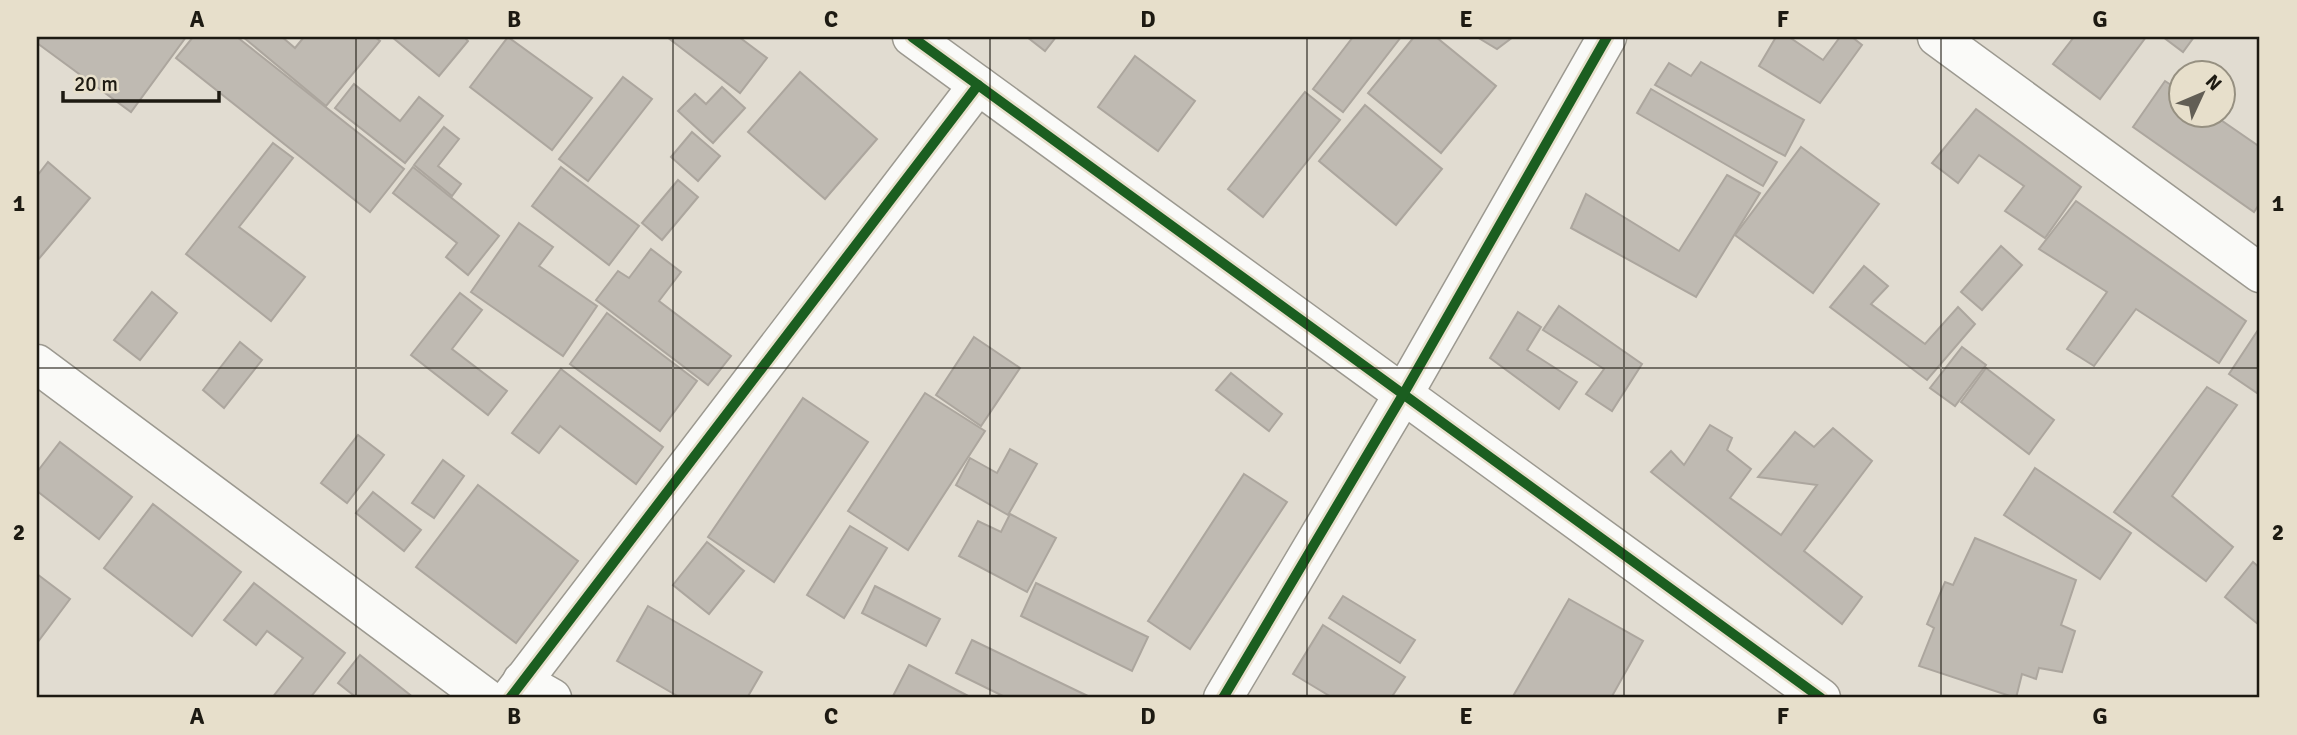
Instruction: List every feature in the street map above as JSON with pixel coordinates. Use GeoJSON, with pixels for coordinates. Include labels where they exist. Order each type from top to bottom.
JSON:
{"type":"FeatureCollection","features":[{"type":"Feature","properties":{"kind":"street"},"geometry":{"type":"LineString","coordinates":[[912,37],[1821,698]]}},
{"type":"Feature","properties":{"kind":"street"},"geometry":{"type":"LineString","coordinates":[[1223,698],[1404,394],[1607,37]]}},
{"type":"Feature","properties":{"kind":"street"},"geometry":{"type":"LineString","coordinates":[[1937,37],[2260,273]]}},
{"type":"Feature","properties":{"kind":"street"},"geometry":{"type":"LineString","coordinates":[[528,692],[978,85]]}},
{"type":"Feature","properties":{"kind":"street"},"geometry":{"type":"LineString","coordinates":[[37,364],[486,698]]}},
{"type":"Feature","properties":{"kind":"building"},"geometry":{"type":"Polygon","coordinates":[[[40,37],[186,37],[131,112],[37,43],[40,37]]]}},
{"type":"Feature","properties":{"kind":"building"},"geometry":{"type":"Polygon","coordinates":[[[193,37],[237,37],[404,169],[370,212],[176,58],[193,37]]]}},
{"type":"Feature","properties":{"kind":"building"},"geometry":{"type":"Polygon","coordinates":[[[243,37],[282,37],[295,48],[304,37],[375,37],[380,41],[326,106],[243,37]]]}},
{"type":"Feature","properties":{"kind":"building"},"geometry":{"type":"Polygon","coordinates":[[[392,37],[464,37],[468,41],[439,76],[392,37]]]}},
{"type":"Feature","properties":{"kind":"building"},"geometry":{"type":"Polygon","coordinates":[[[508,37],[592,98],[552,150],[470,87],[508,37]]]}},
{"type":"Feature","properties":{"kind":"building"},"geometry":{"type":"Polygon","coordinates":[[[667,37],[739,37],[767,58],[740,93],[667,37]]]}},
{"type":"Feature","properties":{"kind":"building"},"geometry":{"type":"Polygon","coordinates":[[[1027,37],[1056,37],[1045,51],[1027,37]]]}},
{"type":"Feature","properties":{"kind":"building"},"geometry":{"type":"Polygon","coordinates":[[[1353,37],[1401,37],[1343,112],[1313,89],[1353,37]]]}},
{"type":"Feature","properties":{"kind":"building"},"geometry":{"type":"Polygon","coordinates":[[[1414,37],[1436,37],[1496,86],[1441,153],[1368,93],[1414,37]]]}},
{"type":"Feature","properties":{"kind":"building"},"geometry":{"type":"Polygon","coordinates":[[[1477,37],[1513,37],[1497,49],[1477,37]]]}},
{"type":"Feature","properties":{"kind":"building"},"geometry":{"type":"Polygon","coordinates":[[[1776,37],[1789,37],[1823,60],[1840,37],[1852,37],[1862,45],[1820,103],[1759,66],[1776,37]]]}},
{"type":"Feature","properties":{"kind":"building"},"geometry":{"type":"Polygon","coordinates":[[[2074,37],[2146,37],[2100,99],[2053,64],[2074,37]]]}},
{"type":"Feature","properties":{"kind":"building"},"geometry":{"type":"Polygon","coordinates":[[[2163,37],[2194,37],[2183,52],[2163,37]]]}},
{"type":"Feature","properties":{"kind":"building"},"geometry":{"type":"Polygon","coordinates":[[[1135,56],[1195,101],[1158,151],[1098,107],[1135,56]]]}},
{"type":"Feature","properties":{"kind":"building"},"geometry":{"type":"Polygon","coordinates":[[[1701,62],[1804,120],[1785,156],[1655,85],[1669,63],[1691,76],[1701,62]]]}},
{"type":"Feature","properties":{"kind":"building"},"geometry":{"type":"Polygon","coordinates":[[[800,72],[877,139],[825,199],[748,132],[800,72]]]}},
{"type":"Feature","properties":{"kind":"building"},"geometry":{"type":"Polygon","coordinates":[[[623,77],[652,99],[588,181],[559,159],[623,77]]]}},
{"type":"Feature","properties":{"kind":"building"},"geometry":{"type":"Polygon","coordinates":[[[2165,81],[2168,83],[2168,130],[2235,130],[2260,147],[2260,203],[2254,212],[2133,127],[2165,81]]]}},
{"type":"Feature","properties":{"kind":"building"},"geometry":{"type":"Polygon","coordinates":[[[354,84],[400,121],[419,97],[443,116],[405,163],[335,108],[354,84]]]}},
{"type":"Feature","properties":{"kind":"building"},"geometry":{"type":"Polygon","coordinates":[[[722,87],[745,108],[713,143],[678,111],[695,94],[706,104],[722,87]]]}},
{"type":"Feature","properties":{"kind":"building"},"geometry":{"type":"Polygon","coordinates":[[[1651,89],[1777,162],[1763,186],[1637,113],[1651,89]]]}},
{"type":"Feature","properties":{"kind":"building"},"geometry":{"type":"Polygon","coordinates":[[[1305,92],[1340,120],[1263,217],[1228,189],[1305,92]]]}},
{"type":"Feature","properties":{"kind":"building"},"geometry":{"type":"Polygon","coordinates":[[[1365,105],[1442,169],[1396,225],[1319,161],[1365,105]]]}},
{"type":"Feature","properties":{"kind":"building"},"geometry":{"type":"Polygon","coordinates":[[[1976,109],[2081,187],[2045,238],[2005,211],[2024,186],[1979,155],[1958,183],[1932,163],[1976,109]]]}},
{"type":"Feature","properties":{"kind":"building"},"geometry":{"type":"Polygon","coordinates":[[[444,127],[459,139],[438,166],[461,184],[452,196],[414,165],[444,127]]]}},
{"type":"Feature","properties":{"kind":"building"},"geometry":{"type":"Polygon","coordinates":[[[692,132],[720,156],[698,181],[671,157],[692,132]]]}},
{"type":"Feature","properties":{"kind":"building"},"geometry":{"type":"Polygon","coordinates":[[[273,143],[293,158],[239,227],[305,277],[271,321],[186,254],[273,143]]]}},
{"type":"Feature","properties":{"kind":"building"},"geometry":{"type":"Polygon","coordinates":[[[1801,147],[1879,204],[1813,293],[1735,235],[1801,147]]]}},
{"type":"Feature","properties":{"kind":"building"},"geometry":{"type":"Polygon","coordinates":[[[48,162],[90,198],[37,261],[37,176],[48,162]]]}},
{"type":"Feature","properties":{"kind":"building"},"geometry":{"type":"Polygon","coordinates":[[[413,167],[499,236],[468,275],[446,257],[457,243],[393,193],[413,167]]]}},
{"type":"Feature","properties":{"kind":"building"},"geometry":{"type":"Polygon","coordinates":[[[561,167],[639,226],[609,265],[532,206],[561,167]]]}},
{"type":"Feature","properties":{"kind":"building"},"geometry":{"type":"Polygon","coordinates":[[[1727,175],[1760,193],[1696,297],[1571,228],[1586,194],[1679,251],[1727,175]]]}},
{"type":"Feature","properties":{"kind":"building"},"geometry":{"type":"Polygon","coordinates":[[[678,180],[698,197],[662,240],[642,223],[678,180]]]}},
{"type":"Feature","properties":{"kind":"building"},"geometry":{"type":"Polygon","coordinates":[[[2076,201],[2246,321],[2219,363],[2136,309],[2094,366],[2067,349],[2107,292],[2039,249],[2076,201]]]}},
{"type":"Feature","properties":{"kind":"building"},"geometry":{"type":"Polygon","coordinates":[[[519,223],[553,247],[539,266],[597,306],[563,356],[471,292],[519,223]]]}},
{"type":"Feature","properties":{"kind":"building"},"geometry":{"type":"Polygon","coordinates":[[[2001,246],[2022,265],[1982,310],[1961,292],[2001,246]]]}},
{"type":"Feature","properties":{"kind":"building"},"geometry":{"type":"Polygon","coordinates":[[[651,249],[681,272],[659,301],[731,356],[708,385],[596,300],[618,271],[629,278],[651,249]]]}},
{"type":"Feature","properties":{"kind":"building"},"geometry":{"type":"Polygon","coordinates":[[[1864,266],[1888,286],[1871,304],[1925,344],[1958,307],[1975,324],[1927,380],[1830,307],[1864,266]]]}},
{"type":"Feature","properties":{"kind":"building"},"geometry":{"type":"Polygon","coordinates":[[[152,292],[177,313],[140,360],[114,340],[152,292]]]}},
{"type":"Feature","properties":{"kind":"building"},"geometry":{"type":"Polygon","coordinates":[[[460,293],[482,310],[452,349],[507,391],[488,415],[411,355],[460,293]]]}},
{"type":"Feature","properties":{"kind":"building"},"geometry":{"type":"Polygon","coordinates":[[[1559,306],[1642,364],[1612,411],[1586,394],[1604,369],[1543,330],[1559,306]]]}},
{"type":"Feature","properties":{"kind":"building"},"geometry":{"type":"Polygon","coordinates":[[[1518,312],[1541,327],[1527,350],[1577,382],[1559,409],[1490,358],[1518,312]]]}},
{"type":"Feature","properties":{"kind":"building"},"geometry":{"type":"Polygon","coordinates":[[[607,313],[697,381],[660,431],[570,364],[607,313]]]}},
{"type":"Feature","properties":{"kind":"building"},"geometry":{"type":"Polygon","coordinates":[[[2260,327],[2260,395],[2229,374],[2260,327]]]}},
{"type":"Feature","properties":{"kind":"building"},"geometry":{"type":"Polygon","coordinates":[[[974,337],[1020,368],[981,426],[936,395],[974,337]]]}},
{"type":"Feature","properties":{"kind":"building"},"geometry":{"type":"Polygon","coordinates":[[[240,342],[262,360],[224,408],[203,390],[240,342]]]}},
{"type":"Feature","properties":{"kind":"building"},"geometry":{"type":"Polygon","coordinates":[[[1962,347],[1986,365],[1955,406],[1930,388],[1962,347]]]}},
{"type":"Feature","properties":{"kind":"building"},"geometry":{"type":"Polygon","coordinates":[[[1986,368],[2054,420],[2029,454],[1961,402],[1986,368]]]}},
{"type":"Feature","properties":{"kind":"building"},"geometry":{"type":"Polygon","coordinates":[[[561,369],[663,447],[636,484],[560,426],[539,453],[512,433],[561,369]]]}},
{"type":"Feature","properties":{"kind":"building"},"geometry":{"type":"Polygon","coordinates":[[[1231,373],[1282,414],[1269,431],[1216,390],[1231,373]]]}},
{"type":"Feature","properties":{"kind":"building"},"geometry":{"type":"Polygon","coordinates":[[[2207,387],[2237,405],[2172,496],[2233,547],[2206,581],[2114,512],[2207,387]]]}},
{"type":"Feature","properties":{"kind":"building"},"geometry":{"type":"Polygon","coordinates":[[[925,393],[985,431],[908,550],[848,511],[925,393]]]}},
{"type":"Feature","properties":{"kind":"building"},"geometry":{"type":"Polygon","coordinates":[[[803,398],[868,442],[774,582],[708,537],[803,398]]]}},
{"type":"Feature","properties":{"kind":"building"},"geometry":{"type":"Polygon","coordinates":[[[1710,425],[1732,438],[1727,450],[1751,469],[1730,498],[1781,535],[1817,485],[1758,477],[1795,432],[1814,447],[1833,428],[1872,461],[1804,551],[1862,597],[1842,624],[1651,472],[1671,451],[1684,465],[1710,425]]]}},
{"type":"Feature","properties":{"kind":"building"},"geometry":{"type":"Polygon","coordinates":[[[358,435],[384,455],[347,503],[321,483],[358,435]]]}},
{"type":"Feature","properties":{"kind":"building"},"geometry":{"type":"Polygon","coordinates":[[[60,442],[132,497],[99,539],[37,491],[37,472],[60,442]]]}},
{"type":"Feature","properties":{"kind":"building"},"geometry":{"type":"Polygon","coordinates":[[[1010,449],[1037,464],[1008,515],[956,485],[970,458],[997,473],[1010,449]]]}},
{"type":"Feature","properties":{"kind":"building"},"geometry":{"type":"Polygon","coordinates":[[[443,460],[464,476],[434,518],[412,503],[443,460]]]}},
{"type":"Feature","properties":{"kind":"building"},"geometry":{"type":"Polygon","coordinates":[[[2035,468],[2131,533],[2100,579],[2004,515],[2035,468]]]}},
{"type":"Feature","properties":{"kind":"building"},"geometry":{"type":"Polygon","coordinates":[[[1244,474],[1287,502],[1190,649],[1148,621],[1244,474]]]}},
{"type":"Feature","properties":{"kind":"building"},"geometry":{"type":"Polygon","coordinates":[[[478,485],[578,561],[516,643],[416,567],[478,485]]]}},
{"type":"Feature","properties":{"kind":"building"},"geometry":{"type":"Polygon","coordinates":[[[373,492],[421,530],[404,551],[356,513],[373,492]]]}},
{"type":"Feature","properties":{"kind":"building"},"geometry":{"type":"Polygon","coordinates":[[[153,504],[241,572],[192,636],[104,568],[153,504]]]}},
{"type":"Feature","properties":{"kind":"building"},"geometry":{"type":"Polygon","coordinates":[[[1010,514],[1056,538],[1027,592],[959,556],[978,521],[1001,532],[1010,514]]]}},
{"type":"Feature","properties":{"kind":"building"},"geometry":{"type":"Polygon","coordinates":[[[850,526],[887,548],[844,618],[807,595],[850,526]]]}},
{"type":"Feature","properties":{"kind":"building"},"geometry":{"type":"Polygon","coordinates":[[[1975,538],[2076,580],[2061,625],[2075,631],[2062,672],[2039,668],[2036,679],[2022,674],[2016,698],[1919,666],[1934,628],[1927,624],[1945,582],[1953,585],[1975,538]]]}},
{"type":"Feature","properties":{"kind":"building"},"geometry":{"type":"Polygon","coordinates":[[[707,542],[744,571],[709,614],[673,585],[707,542]]]}},
{"type":"Feature","properties":{"kind":"building"},"geometry":{"type":"Polygon","coordinates":[[[2253,562],[2260,568],[2259,625],[2225,597],[2253,562]]]}},
{"type":"Feature","properties":{"kind":"building"},"geometry":{"type":"Polygon","coordinates":[[[37,574],[70,599],[37,643],[37,574]]]}},
{"type":"Feature","properties":{"kind":"building"},"geometry":{"type":"Polygon","coordinates":[[[254,583],[345,653],[310,698],[272,698],[303,658],[267,631],[256,645],[224,620],[254,583]]]}},
{"type":"Feature","properties":{"kind":"building"},"geometry":{"type":"Polygon","coordinates":[[[1036,583],[1148,637],[1132,671],[1021,616],[1036,583]]]}},
{"type":"Feature","properties":{"kind":"building"},"geometry":{"type":"Polygon","coordinates":[[[875,586],[940,619],[926,646],[862,613],[875,586]]]}},
{"type":"Feature","properties":{"kind":"building"},"geometry":{"type":"Polygon","coordinates":[[[1343,596],[1415,640],[1400,663],[1329,618],[1343,596]]]}},
{"type":"Feature","properties":{"kind":"building"},"geometry":{"type":"Polygon","coordinates":[[[1569,599],[1643,641],[1611,698],[1512,698],[1569,599]]]}},
{"type":"Feature","properties":{"kind":"building"},"geometry":{"type":"Polygon","coordinates":[[[648,606],[762,672],[747,698],[681,698],[617,661],[648,606]]]}},
{"type":"Feature","properties":{"kind":"building"},"geometry":{"type":"Polygon","coordinates":[[[1323,625],[1405,677],[1391,698],[1333,698],[1293,674],[1323,625]]]}},
{"type":"Feature","properties":{"kind":"building"},"geometry":{"type":"Polygon","coordinates":[[[972,640],[1092,698],[1007,698],[956,673],[972,640]]]}},
{"type":"Feature","properties":{"kind":"building"},"geometry":{"type":"Polygon","coordinates":[[[360,655],[414,698],[357,698],[338,683],[360,655]]]}},
{"type":"Feature","properties":{"kind":"building"},"geometry":{"type":"Polygon","coordinates":[[[909,665],[972,698],[892,698],[909,665]]]}},
{"type":"Feature","properties":{"kind":"cycle path"},"geometry":{"type":"LineString","coordinates":[[912,37],[1821,698]]}},
{"type":"Feature","properties":{"kind":"cycle path"},"geometry":{"type":"LineString","coordinates":[[1223,698],[1404,393],[1607,37]]}},
{"type":"Feature","properties":{"kind":"cycle path"},"geometry":{"type":"LineString","coordinates":[[510,698],[978,85]]}}]}
